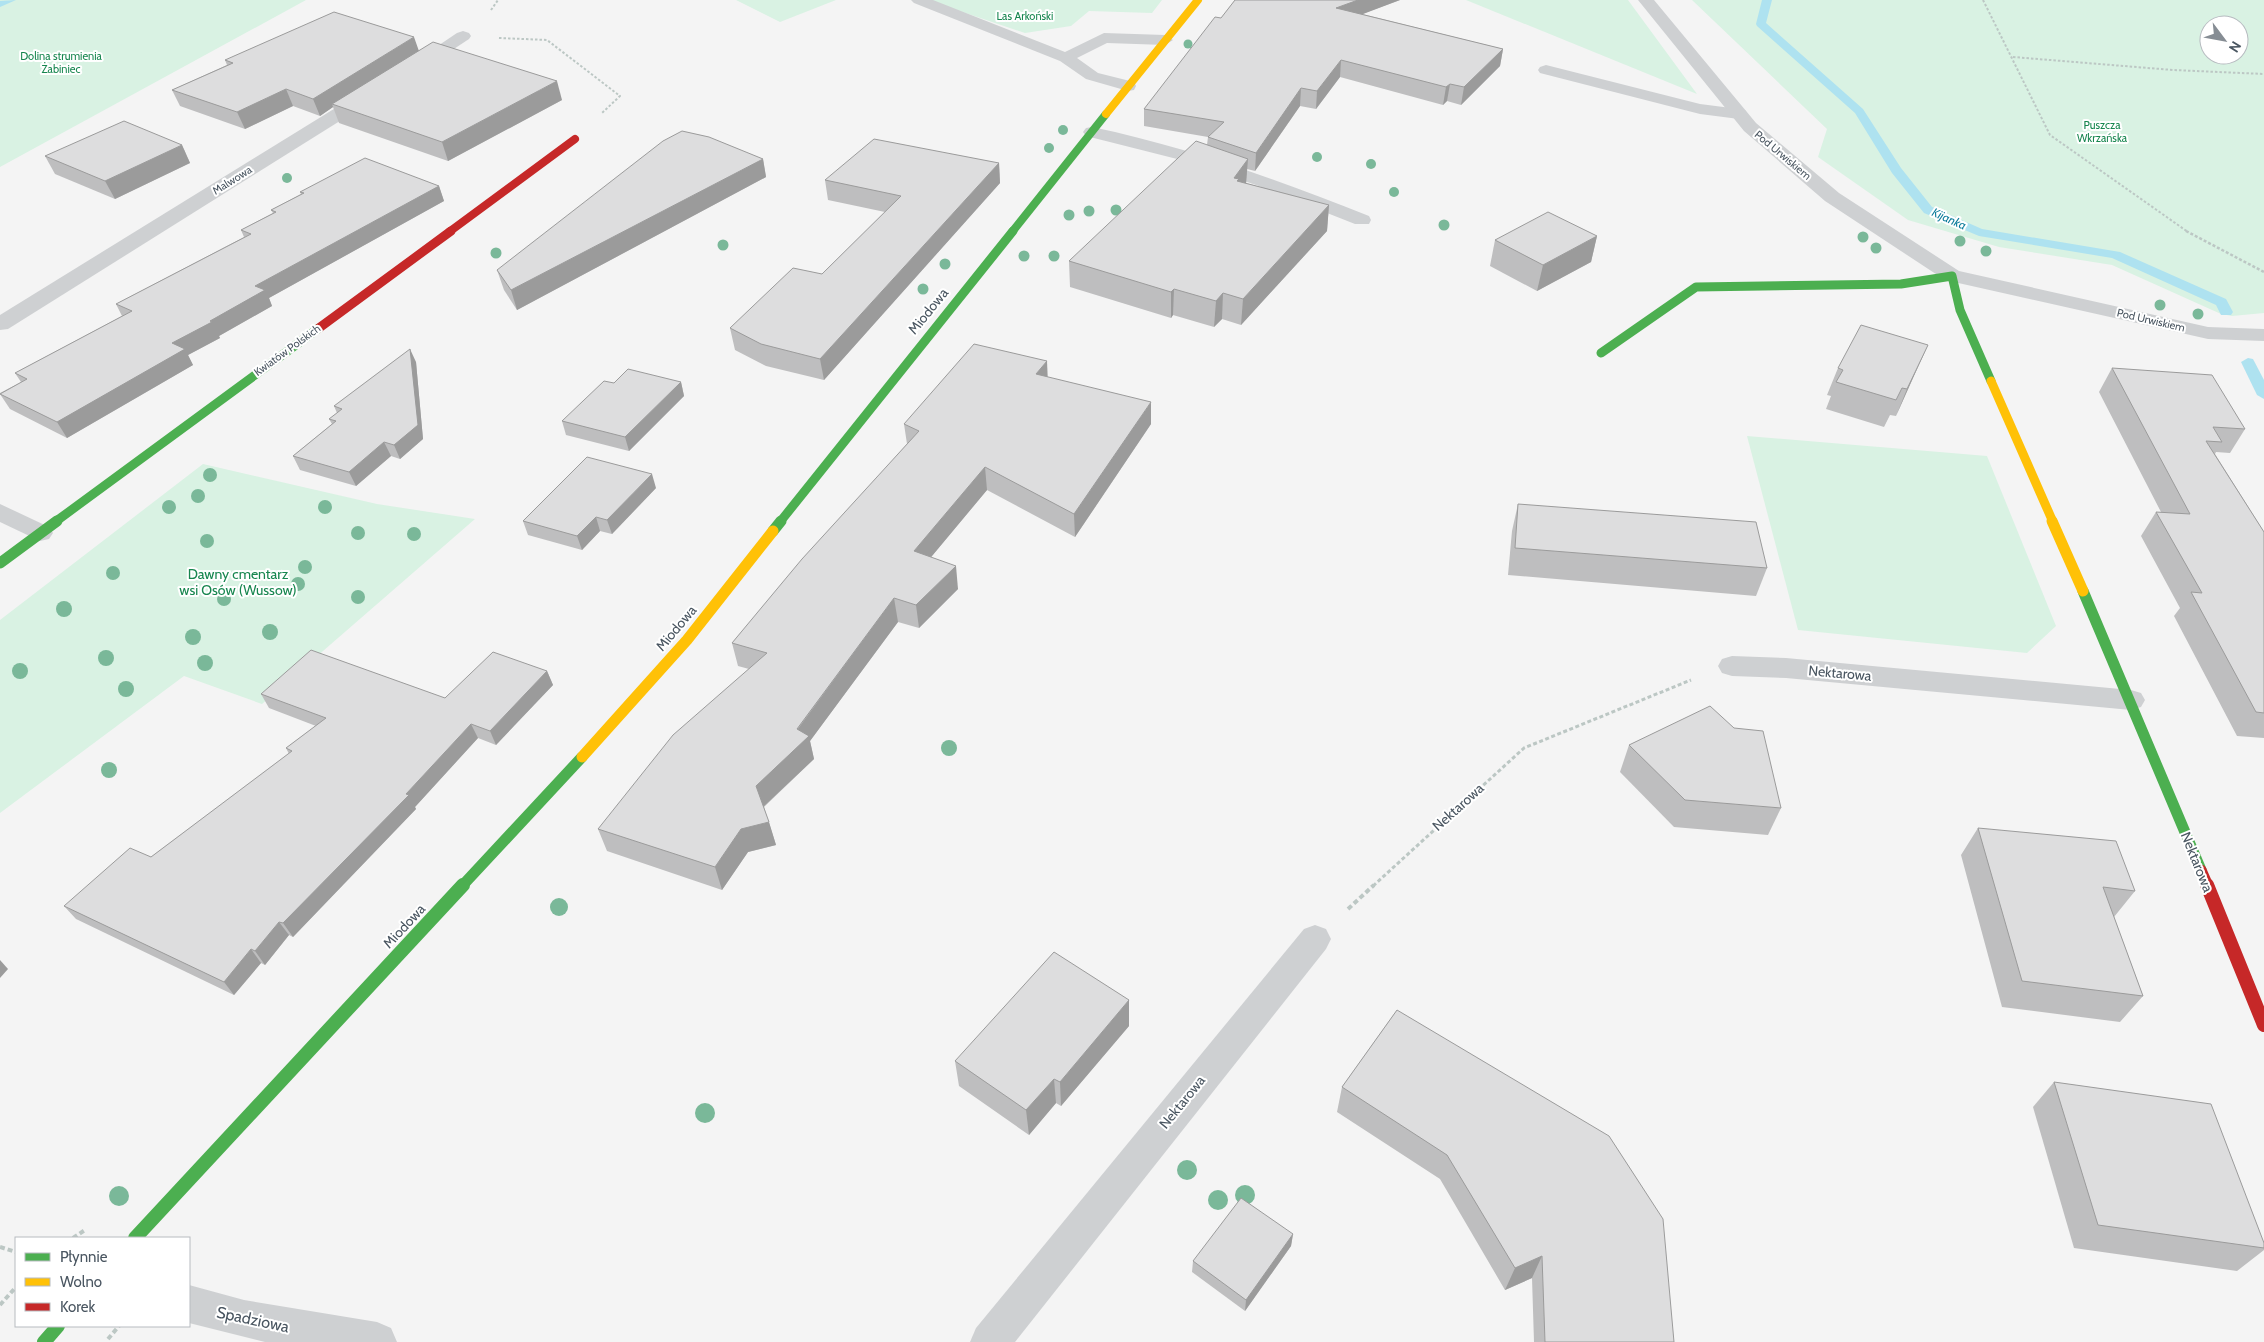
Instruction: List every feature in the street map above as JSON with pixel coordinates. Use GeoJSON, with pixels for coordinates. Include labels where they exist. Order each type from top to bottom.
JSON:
{"type":"FeatureCollection","features":[{"type":"Feature","properties":{"kind":"street","name":"Miodowa"},"geometry":{"type":"LineString","coordinates":[[136,1237],[348,1007],[547,796],[687,640],[1198,0]]}},
{"type":"Feature","properties":{"kind":"street","name":"Pod Urwiskiem"},"geometry":{"type":"LineString","coordinates":[[1646,0],[1750,128],[1832,197],[1952,276],[2208,333],[2264,335]]}},
{"type":"Feature","properties":{"kind":"street"},"geometry":{"type":"LineString","coordinates":[[404,73],[463,36]]}},
{"type":"Feature","properties":{"kind":"street","name":"Malwowa"},"geometry":{"type":"LineString","coordinates":[[0,324],[387,83]]}},
{"type":"Feature","properties":{"kind":"street","name":"Kwiatów Polskich"},"geometry":{"type":"LineString","coordinates":[[0,563],[575,139]]}},
{"type":"Feature","properties":{"kind":"street","name":"Pod Urwiskiem"},"geometry":{"type":"LineString","coordinates":[[1601,353],[1696,287],[1901,284],[1952,276]]}},
{"type":"Feature","properties":{"kind":"street","name":"Nektarowa"},"geometry":{"type":"LineString","coordinates":[[1952,276],[1960,310],[2131,700],[2264,1025]]}},
{"type":"Feature","properties":{"kind":"street"},"geometry":{"type":"LineString","coordinates":[[0,512],[40,532]]}},
{"type":"Feature","properties":{"kind":"street","name":"Nektarowa"},"geometry":{"type":"LineString","coordinates":[[1732,666],[1786,668],[2131,700]]}},
{"type":"Feature","properties":{"kind":"street","name":"Nektarowa"},"geometry":{"type":"LineString","coordinates":[[990,1342],[1315,939]]}},
{"type":"Feature","properties":{"kind":"street","name":"Spadziowa"},"geometry":{"type":"LineString","coordinates":[[190,1304],[244,1319],[377,1342]]}},
{"type":"Feature","properties":{"kind":"street"},"geometry":{"type":"LineString","coordinates":[[44,1342],[57,1327]]}},
{"type":"Feature","properties":{"kind":"lane"},"geometry":{"type":"LineString","coordinates":[[919,0],[1066,58],[1092,76],[1128,86]]}},
{"type":"Feature","properties":{"kind":"lane"},"geometry":{"type":"LineString","coordinates":[[1066,58],[1104,38],[1165,40]]}},
{"type":"Feature","properties":{"kind":"lane"},"geometry":{"type":"LineString","coordinates":[[1546,70],[1700,109],[1739,114]]}},
{"type":"Feature","properties":{"kind":"lane"},"geometry":{"type":"LineString","coordinates":[[1092,132],[1131,139],[1272,184],[1362,220]]}},
{"type":"Feature","properties":{"kind":"path"},"geometry":{"type":"LineString","coordinates":[[1983,0],[2013,57],[2050,135],[2188,232],[2264,272]]}},
{"type":"Feature","properties":{"kind":"path"},"geometry":{"type":"LineString","coordinates":[[463,36],[547,40],[620,96],[575,139]]}},
{"type":"Feature","properties":{"kind":"path"},"geometry":{"type":"LineString","coordinates":[[2013,57],[2173,70],[2264,74]]}},
{"type":"Feature","properties":{"kind":"path","name":"Nektarowa"},"geometry":{"type":"LineString","coordinates":[[1315,939],[1524,748],[1656,693],[1732,666]]}},
{"type":"Feature","properties":{"kind":"path"},"geometry":{"type":"LineString","coordinates":[[74,1237],[92,1225]]}},
{"type":"Feature","properties":{"kind":"path"},"geometry":{"type":"LineString","coordinates":[[0,1247],[15,1252]]}},
{"type":"Feature","properties":{"kind":"path"},"geometry":{"type":"LineString","coordinates":[[0,1305],[15,1288]]}},
{"type":"Feature","properties":{"kind":"path"},"geometry":{"type":"LineString","coordinates":[[106,1342],[118,1327]]}},
{"type":"Feature","properties":{"kind":"green space","name":"Dolina strumienia Żabiniec"},"geometry":{"type":"Polygon","coordinates":[[[0,0],[306,0],[0,167],[0,0]]]}},
{"type":"Feature","properties":{"kind":"green space"},"geometry":{"type":"Polygon","coordinates":[[[736,0],[836,0],[780,22],[736,0]]]}},
{"type":"Feature","properties":{"kind":"green space","name":"Las Arkoński"},"geometry":{"type":"Polygon","coordinates":[[[927,0],[1162,0],[1152,13],[1089,11],[1071,26],[1025,33],[927,0]]]}},
{"type":"Feature","properties":{"kind":"green space"},"geometry":{"type":"Polygon","coordinates":[[[1466,0],[1628,0],[1697,94],[1466,0]]]}},
{"type":"Feature","properties":{"kind":"green space","name":"Puszcza Wkrzańska"},"geometry":{"type":"Polygon","coordinates":[[[1692,0],[2264,0],[2264,313],[2232,316],[2221,314],[2112,265],[1999,247],[1908,220],[1818,157],[1827,129],[1692,0]]]}},
{"type":"Feature","properties":{"kind":"green space"},"geometry":{"type":"Polygon","coordinates":[[[1747,436],[1987,456],[2056,626],[2027,653],[1798,630],[1747,436]]]}},
{"type":"Feature","properties":{"kind":"green space","name":"Dawny cmentarz wsi Osów (Wussow)"},"geometry":{"type":"Polygon","coordinates":[[[203,464],[377,504],[475,519],[262,704],[184,676],[0,813],[0,620],[203,464]]]}},
{"type":"Feature","properties":{"kind":"building"},"geometry":{"type":"Polygon","coordinates":[[[1235,0],[1358,0],[1336,8],[1503,49],[1464,87],[1450,84],[1446,87],[1341,60],[1317,91],[1301,88],[1256,153],[1208,137],[1224,122],[1144,109],[1215,17],[1221,18],[1235,0]]]}},
{"type":"Feature","properties":{"kind":"building"},"geometry":{"type":"Polygon","coordinates":[[[334,12],[414,37],[313,99],[286,89],[237,112],[172,90],[233,63],[225,60],[334,12]]]}},
{"type":"Feature","properties":{"kind":"building"},"geometry":{"type":"Polygon","coordinates":[[[433,42],[557,81],[442,142],[332,104],[433,42]]]}},
{"type":"Feature","properties":{"kind":"building"},"geometry":{"type":"Polygon","coordinates":[[[124,121],[182,145],[105,181],[45,156],[124,121]]]}},
{"type":"Feature","properties":{"kind":"building"},"geometry":{"type":"Polygon","coordinates":[[[682,131],[709,137],[763,159],[511,290],[497,270],[663,141],[682,131]]]}},
{"type":"Feature","properties":{"kind":"building"},"geometry":{"type":"Polygon","coordinates":[[[874,139],[999,163],[820,359],[761,344],[730,328],[793,268],[822,274],[901,196],[825,180],[874,139]]]}},
{"type":"Feature","properties":{"kind":"building"},"geometry":{"type":"Polygon","coordinates":[[[1196,141],[1248,159],[1234,178],[1239,179],[1237,181],[1329,205],[1243,299],[1223,293],[1216,301],[1174,289],[1171,292],[1069,261],[1196,141]]]}},
{"type":"Feature","properties":{"kind":"building"},"geometry":{"type":"Polygon","coordinates":[[[365,158],[439,186],[255,286],[265,290],[210,321],[212,322],[172,343],[185,349],[57,422],[0,394],[27,379],[15,373],[132,311],[116,304],[251,234],[241,230],[276,212],[271,210],[304,193],[300,192],[365,158]]]}},
{"type":"Feature","properties":{"kind":"building"},"geometry":{"type":"Polygon","coordinates":[[[1548,212],[1597,236],[1543,265],[1495,240],[1548,212]]]}},
{"type":"Feature","properties":{"kind":"building"},"geometry":{"type":"Polygon","coordinates":[[[1861,325],[1928,345],[1907,389],[1902,388],[1896,400],[1836,382],[1843,370],[1838,368],[1861,325]]]}},
{"type":"Feature","properties":{"kind":"building"},"geometry":{"type":"Polygon","coordinates":[[[974,344],[1047,361],[1036,374],[1151,402],[1074,514],[985,467],[914,551],[956,566],[916,605],[894,598],[797,729],[809,736],[756,786],[769,822],[741,829],[715,867],[598,829],[673,735],[767,653],[732,643],[802,559],[919,431],[904,424],[974,344]]]}},
{"type":"Feature","properties":{"kind":"building"},"geometry":{"type":"Polygon","coordinates":[[[410,349],[418,425],[394,445],[384,442],[349,472],[293,456],[336,421],[329,419],[342,409],[334,406],[410,349]]]}},
{"type":"Feature","properties":{"kind":"building"},"geometry":{"type":"Polygon","coordinates":[[[2112,368],[2212,375],[2245,429],[2213,427],[2222,442],[2206,441],[2264,532],[2264,713],[2256,712],[2191,592],[2202,593],[2156,512],[2190,514],[2112,368]]]}},
{"type":"Feature","properties":{"kind":"building"},"geometry":{"type":"Polygon","coordinates":[[[628,369],[681,382],[625,437],[562,421],[604,381],[614,383],[628,369]]]}},
{"type":"Feature","properties":{"kind":"building"},"geometry":{"type":"Polygon","coordinates":[[[587,457],[652,474],[607,520],[596,517],[577,536],[523,521],[587,457]]]}},
{"type":"Feature","properties":{"kind":"building"},"geometry":{"type":"Polygon","coordinates":[[[1518,504],[1756,522],[1767,568],[1515,548],[1518,504]]]}},
{"type":"Feature","properties":{"kind":"building"},"geometry":{"type":"Polygon","coordinates":[[[311,650],[445,698],[493,652],[547,671],[490,731],[471,724],[406,794],[409,795],[283,923],[279,922],[255,951],[251,949],[224,982],[64,906],[130,848],[151,857],[292,751],[286,748],[326,718],[261,694],[311,650]]]}},
{"type":"Feature","properties":{"kind":"building"},"geometry":{"type":"Polygon","coordinates":[[[1710,706],[1734,728],[1763,731],[1781,808],[1685,800],[1629,745],[1710,706]]]}},
{"type":"Feature","properties":{"kind":"building"},"geometry":{"type":"Polygon","coordinates":[[[1978,828],[2116,841],[2135,891],[2103,887],[2143,996],[2022,981],[1978,828]]]}},
{"type":"Feature","properties":{"kind":"building"},"geometry":{"type":"Polygon","coordinates":[[[1054,952],[1129,1000],[1060,1082],[1054,1079],[1026,1110],[955,1061],[1054,952]]]}},
{"type":"Feature","properties":{"kind":"building"},"geometry":{"type":"Polygon","coordinates":[[[1397,1010],[1609,1136],[1663,1219],[1674,1342],[1545,1342],[1542,1256],[1515,1268],[1447,1155],[1342,1087],[1397,1010]]]}},
{"type":"Feature","properties":{"kind":"building"},"geometry":{"type":"Polygon","coordinates":[[[2054,1082],[2211,1104],[2264,1243],[2264,1248],[2098,1225],[2054,1082]]]}},
{"type":"Feature","properties":{"kind":"building"},"geometry":{"type":"Polygon","coordinates":[[[1241,1198],[1293,1234],[1246,1300],[1193,1261],[1241,1198]]]}},
{"type":"Feature","properties":{"kind":"waterway"},"geometry":{"type":"LineString","coordinates":[[0,4],[11,0]]}},
{"type":"Feature","properties":{"kind":"waterway","name":"Kijanka"},"geometry":{"type":"LineString","coordinates":[[1767,0],[1761,24],[1859,111],[1896,170],[1928,210],[1979,232],[2115,255],[2221,302],[2226,312]]}},
{"type":"Feature","properties":{"kind":"waterway"},"geometry":{"type":"LineString","coordinates":[[2248,362],[2264,395]]}},
{"type":"Feature","properties":{"kind":"traffic: fast"},"geometry":{"type":"LineString","coordinates":[[773,531],[1106,114]]}},
{"type":"Feature","properties":{"kind":"traffic: fast"},"geometry":{"type":"LineString","coordinates":[[1601,353],[1696,287],[1901,284],[1952,276],[1960,310],[1991,381]]}},
{"type":"Feature","properties":{"kind":"traffic: fast"},"geometry":{"type":"LineString","coordinates":[[0,563],[319,328]]}},
{"type":"Feature","properties":{"kind":"traffic: fast"},"geometry":{"type":"LineString","coordinates":[[2083,591],[2131,700],[2201,870]]}},
{"type":"Feature","properties":{"kind":"traffic: fast"},"geometry":{"type":"LineString","coordinates":[[136,1237],[582,757]]}},
{"type":"Feature","properties":{"kind":"traffic: fast"},"geometry":{"type":"LineString","coordinates":[[44,1342],[57,1327]]}},
{"type":"Feature","properties":{"kind":"traffic: slow"},"geometry":{"type":"LineString","coordinates":[[1106,114],[1198,0]]}},
{"type":"Feature","properties":{"kind":"traffic: slow"},"geometry":{"type":"LineString","coordinates":[[1991,381],[2083,591]]}},
{"type":"Feature","properties":{"kind":"traffic: slow"},"geometry":{"type":"LineString","coordinates":[[582,757],[687,640],[773,531]]}},
{"type":"Feature","properties":{"kind":"traffic: jam"},"geometry":{"type":"LineString","coordinates":[[319,328],[575,139]]}},
{"type":"Feature","properties":{"kind":"traffic: jam"},"geometry":{"type":"LineString","coordinates":[[2201,870],[2264,1025]]}}]}
